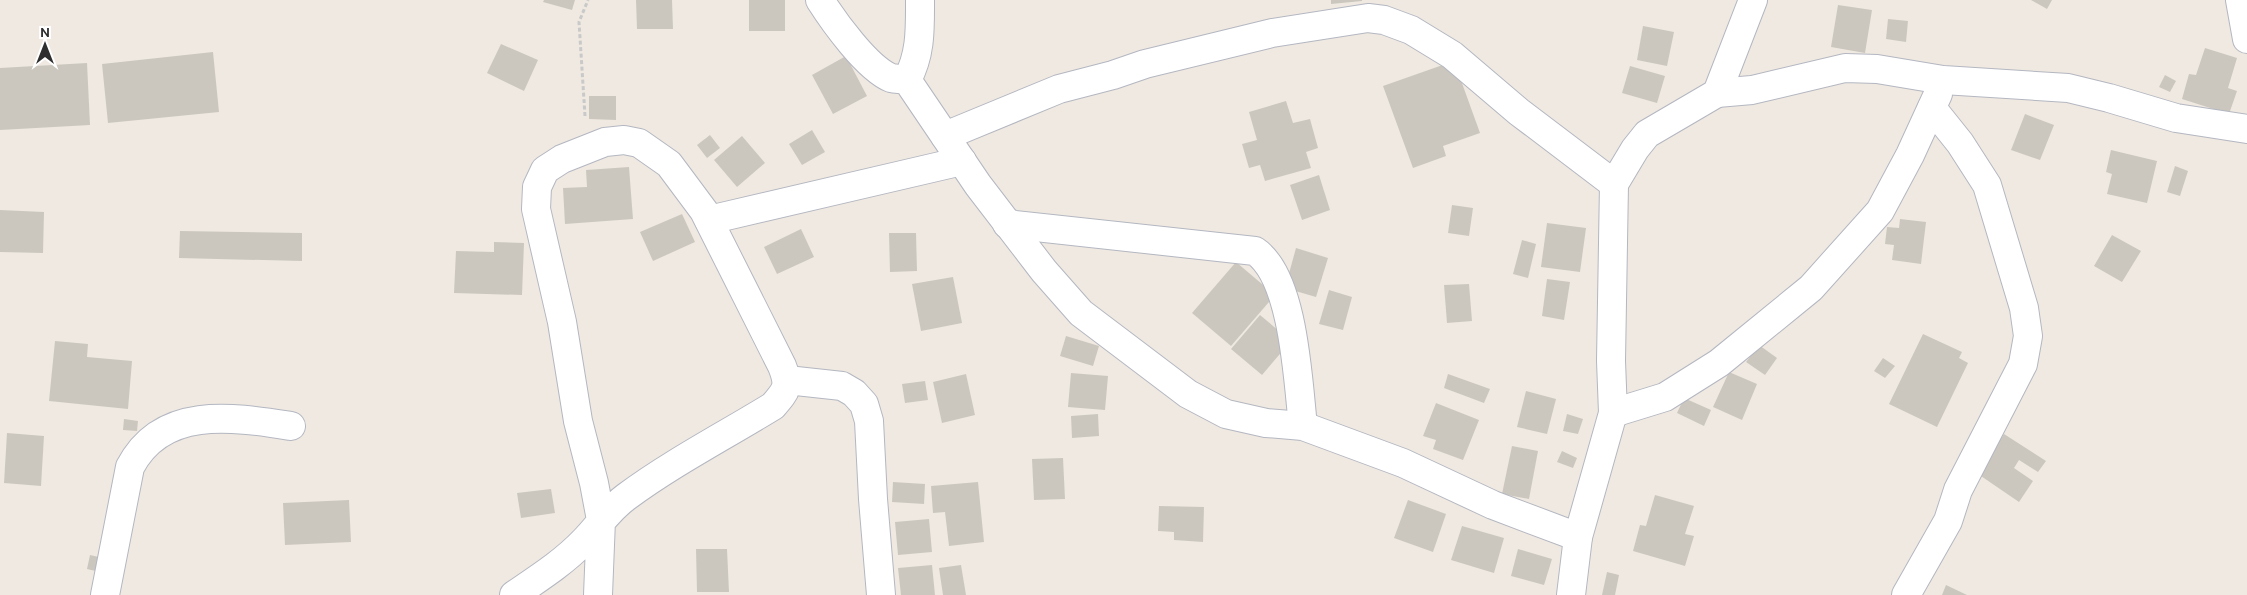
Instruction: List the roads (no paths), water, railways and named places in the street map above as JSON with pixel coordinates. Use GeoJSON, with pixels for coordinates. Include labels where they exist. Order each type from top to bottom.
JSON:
{"type":"FeatureCollection","features":[{"type":"Feature","properties":{"kind":"street"},"geometry":{"type":"LineString","coordinates":[[820,0],[842,32],[870,62],[891,78],[907,80],[1007,224],[1044,271],[1081,312],[1188,394],[1226,414],[1266,423],[1302,426],[1403,463],[1493,505],[1578,537]]}},
{"type":"Feature","properties":{"kind":"street"},"geometry":{"type":"LineString","coordinates":[[907,80],[915,65],[920,41],[920,0]]}},
{"type":"Feature","properties":{"kind":"street"},"geometry":{"type":"LineString","coordinates":[[1717,93],[1753,0]]}},
{"type":"Feature","properties":{"kind":"street"},"geometry":{"type":"LineString","coordinates":[[2240,0],[2247,39]]}},
{"type":"Feature","properties":{"kind":"street"},"geometry":{"type":"LineString","coordinates":[[945,136],[1059,89],[1113,75],[1144,64],[1272,33],[1368,18],[1384,20],[1411,30],[1452,55],[1519,112],[1614,184]]}},
{"type":"Feature","properties":{"kind":"street"},"geometry":{"type":"LineString","coordinates":[[1571,595],[1578,537],[1613,413],[1611,361],[1614,184],[1635,149],[1647,134],[1717,93],[1752,90],[1845,68],[1877,69],[1943,80],[2068,88],[2176,118],[2247,129]]}},
{"type":"Feature","properties":{"kind":"street"},"geometry":{"type":"LineString","coordinates":[[1613,413],[1665,397],[1711,368],[1812,288],[1880,211],[1910,155],[1943,80]]}},
{"type":"Feature","properties":{"kind":"street"},"geometry":{"type":"LineString","coordinates":[[1906,595],[1948,521],[1958,490],[2023,364],[2028,336],[2024,308],[1987,185],[1960,143],[1932,108]]}},
{"type":"Feature","properties":{"kind":"street"},"geometry":{"type":"LineString","coordinates":[[514,595],[568,557],[586,540],[601,520],[625,498],[652,479],[773,406],[785,393],[787,380],[709,220],[669,164],[638,143],[624,140],[587,149],[562,159],[545,170],[537,186],[536,210],[562,322],[578,422],[594,483],[601,520],[598,595]]}},
{"type":"Feature","properties":{"kind":"street"},"geometry":{"type":"LineString","coordinates":[[709,220],[962,161]]}},
{"type":"Feature","properties":{"kind":"street"},"geometry":{"type":"LineString","coordinates":[[1007,224],[1256,251],[1271,267],[1287,310],[1302,426]]}},
{"type":"Feature","properties":{"kind":"street"},"geometry":{"type":"LineString","coordinates":[[787,380],[842,386],[854,393],[864,404],[869,421],[874,516],[881,595]]}},
{"type":"Feature","properties":{"kind":"street"},"geometry":{"type":"LineString","coordinates":[[105,595],[130,467],[138,451],[152,438],[177,426],[202,418],[226,417],[290,426]]}}]}
